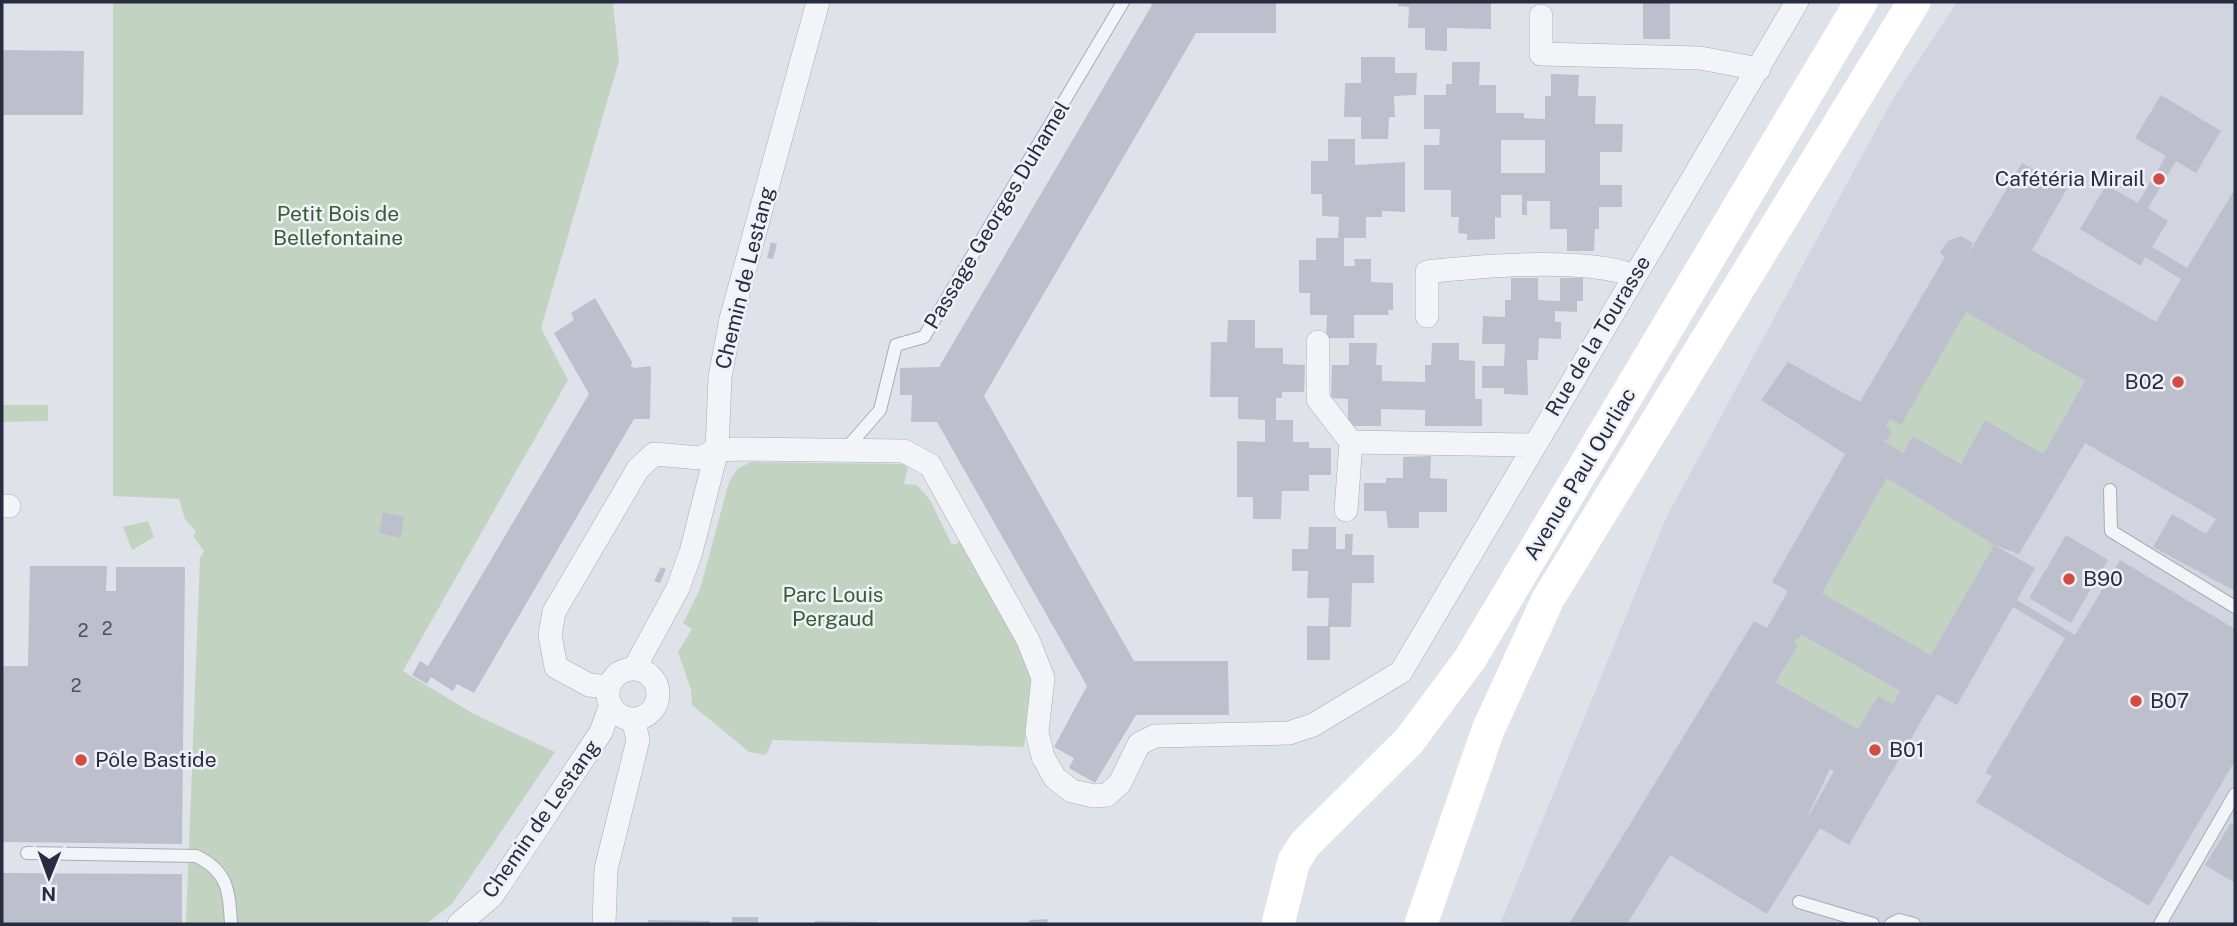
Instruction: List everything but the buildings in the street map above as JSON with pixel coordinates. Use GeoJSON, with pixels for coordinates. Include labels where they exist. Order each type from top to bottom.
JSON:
{"type":"FeatureCollection","features":[{"type":"Feature","properties":{"kind":"main road","name":"Avenue Paul Ourliac"},"geometry":{"type":"LineString","coordinates":[[1278,924],[1290,872],[1305,844],[1409,741],[1470,659],[1861,2]]}},
{"type":"Feature","properties":{"kind":"main road","name":"Avenue Paul Ourliac"},"geometry":{"type":"LineString","coordinates":[[1421,924],[1488,730],[1548,599],[1914,2]]}},
{"type":"Feature","properties":{"kind":"street","name":"Chemin de Lestang"},"geometry":{"type":"LineString","coordinates":[[634,669],[678,588],[717,450],[720,377],[728,329],[817,2]]}},
{"type":"Feature","properties":{"kind":"street","name":"Rue de la Tourasse"},"geometry":{"type":"LineString","coordinates":[[845,450],[904,451],[930,465],[1028,640],[1044,678],[1037,732],[1043,757],[1055,778],[1072,791],[1094,796],[1107,795],[1120,783],[1139,744],[1154,736],[1289,733],[1313,725],[1401,672],[1532,445],[1797,2]]}},
{"type":"Feature","properties":{"kind":"street"},"geometry":{"type":"LineString","coordinates":[[1541,16],[1541,54],[1700,58],[1759,69]]}},
{"type":"Feature","properties":{"kind":"street"},"geometry":{"type":"LineString","coordinates":[[1427,316],[1427,272],[1482,266],[1612,268],[1634,276]]}},
{"type":"Feature","properties":{"kind":"street"},"geometry":{"type":"LineString","coordinates":[[1318,342],[1318,399],[1351,442],[1346,510]]}},
{"type":"Feature","properties":{"kind":"street"},"geometry":{"type":"LineString","coordinates":[[1351,442],[1532,445]]}},
{"type":"Feature","properties":{"kind":"street"},"geometry":{"type":"LineString","coordinates":[[610,696],[618,674],[634,669],[651,677],[658,695],[652,710],[633,719],[623,717],[610,696],[556,667],[550,635],[554,612],[638,469],[654,454],[700,458],[717,450],[845,450]]}},
{"type":"Feature","properties":{"kind":"street","name":"Chemin de Lestang"},"geometry":{"type":"LineString","coordinates":[[459,924],[492,896],[601,732],[610,696]]}},
{"type":"Feature","properties":{"kind":"street"},"geometry":{"type":"LineString","coordinates":[[604,924],[606,869],[638,740],[633,719]]}},
{"type":"Feature","properties":{"kind":"lane","name":"Passage Georges Duhamel"},"geometry":{"type":"LineString","coordinates":[[845,450],[880,410],[896,345],[924,337],[1123,2]]}},
{"type":"Feature","properties":{"kind":"lane"},"geometry":{"type":"LineString","coordinates":[[2110,490],[2111,531],[2235,607]]}},
{"type":"Feature","properties":{"kind":"lane"},"geometry":{"type":"LineString","coordinates":[[2160,924],[2235,794]]}},
{"type":"Feature","properties":{"kind":"lane"},"geometry":{"type":"LineString","coordinates":[[27,853],[196,856],[214,864],[225,881],[231,924]]}},
{"type":"Feature","properties":{"kind":"lane"},"geometry":{"type":"LineString","coordinates":[[1799,902],[1873,924]]}},
{"type":"Feature","properties":{"kind":"lane"},"geometry":{"type":"LineString","coordinates":[[1896,923],[1914,924]]}},
{"type":"Feature","properties":{"kind":"shaded area"},"geometry":{"type":"Polygon","coordinates":[[[1957,2],[2235,2],[2235,924],[1500,924],[1666,518],[1891,102],[1957,2]]]}},
{"type":"Feature","properties":{"kind":"green space","name":"Petit Bois de Bellefontaine"},"geometry":{"type":"Polygon","coordinates":[[[113,2],[613,2],[619,61],[541,328],[568,380],[403,671],[474,714],[555,752],[452,904],[426,924],[186,924],[200,558],[204,551],[193,536],[196,531],[185,519],[179,499],[113,496],[113,2]]]}},
{"type":"Feature","properties":{"kind":"green space"},"geometry":{"type":"Polygon","coordinates":[[[1966,312],[2085,381],[2043,454],[1986,421],[1961,464],[1913,436],[1903,453],[1884,441],[1890,437],[1892,431],[1886,426],[1890,419],[1901,424],[1966,312]]]}},
{"type":"Feature","properties":{"kind":"green space"},"geometry":{"type":"Polygon","coordinates":[[[2,405],[48,405],[48,421],[2,422],[2,405]]]}},
{"type":"Feature","properties":{"kind":"green space","name":"Parc Louis Pergaud"},"geometry":{"type":"Polygon","coordinates":[[[751,462],[906,464],[908,468],[904,484],[917,485],[930,500],[952,545],[966,540],[1035,671],[1024,747],[773,740],[766,755],[749,752],[692,705],[691,690],[678,652],[692,629],[683,623],[700,589],[729,482],[737,469],[751,462]]]}},
{"type":"Feature","properties":{"kind":"green space"},"geometry":{"type":"Polygon","coordinates":[[[1887,478],[1994,545],[1931,655],[1822,593],[1887,478]]]}},
{"type":"Feature","properties":{"kind":"green space"},"geometry":{"type":"Polygon","coordinates":[[[148,521],[154,537],[132,550],[123,527],[148,521]]]}},
{"type":"Feature","properties":{"kind":"green space"},"geometry":{"type":"Polygon","coordinates":[[[1802,635],[1900,691],[1893,704],[1878,696],[1858,729],[1777,682],[1798,646],[1793,642],[1802,635]]]}},
{"type":"Feature","properties":{"kind":"place","name":"Cafétéria Mirail"},"geometry":{"type":"Point","coordinates":[2159,179]}},
{"type":"Feature","properties":{"kind":"place","name":"B02"},"geometry":{"type":"Point","coordinates":[2178,382]}},
{"type":"Feature","properties":{"kind":"place","name":"B90"},"geometry":{"type":"Point","coordinates":[2069,579]}},
{"type":"Feature","properties":{"kind":"place","name":"B07"},"geometry":{"type":"Point","coordinates":[2136,701]}},
{"type":"Feature","properties":{"kind":"place","name":"B01"},"geometry":{"type":"Point","coordinates":[1875,750]}},
{"type":"Feature","properties":{"kind":"place","name":"Pôle Bastide"},"geometry":{"type":"Point","coordinates":[81,760]}}]}
